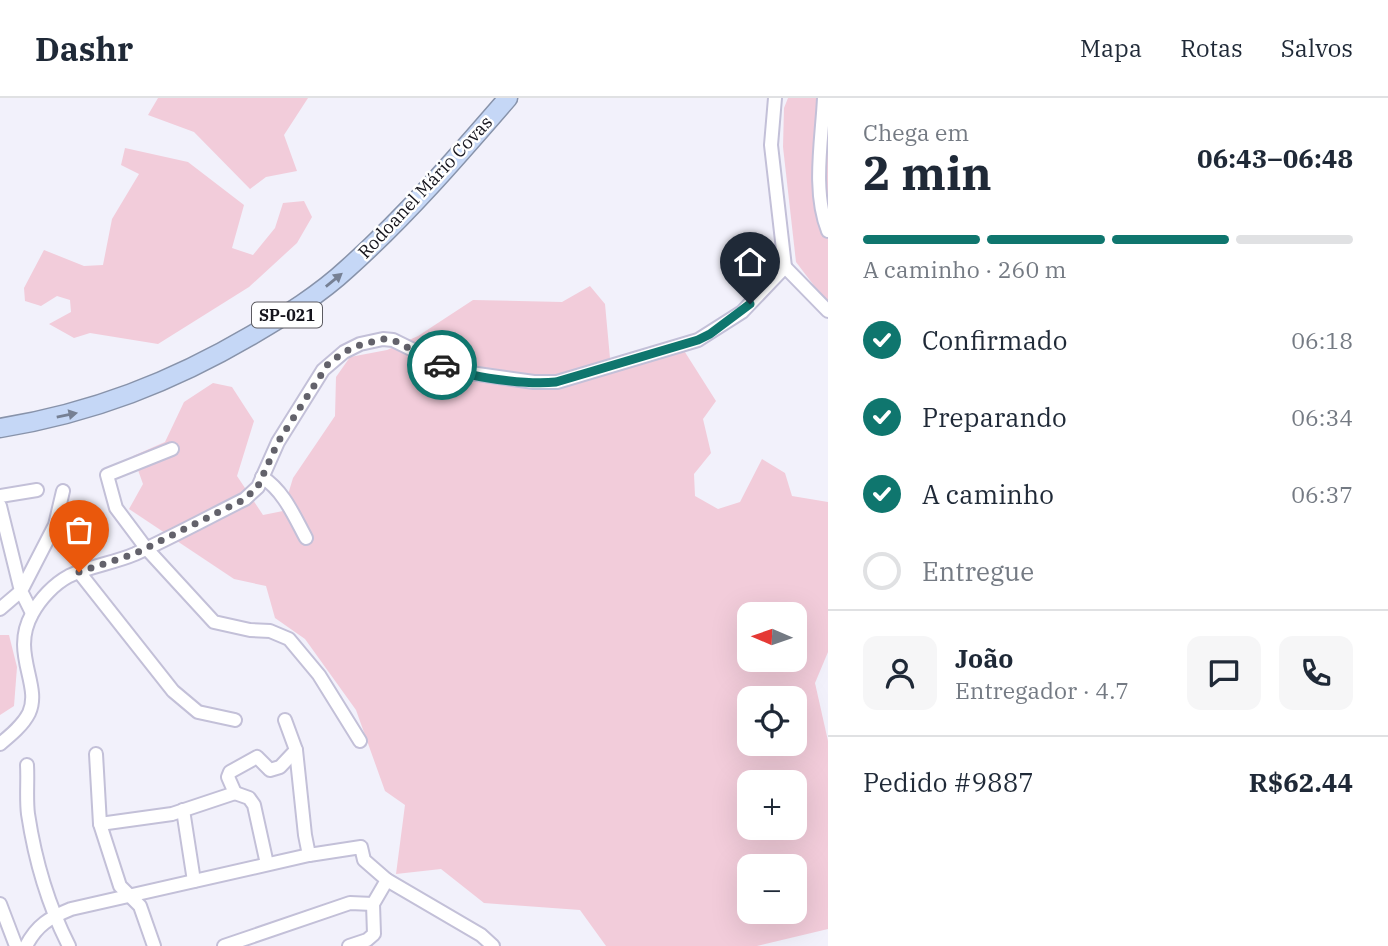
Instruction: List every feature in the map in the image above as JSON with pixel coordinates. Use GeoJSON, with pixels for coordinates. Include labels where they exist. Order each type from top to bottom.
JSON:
{"type":"FeatureCollection","features":[{"type":"Feature","properties":{"kind":"highway","name":"Rodoanel Mário Covas"},"geometry":{"type":"LineString","coordinates":[[0,428],[87,410],[122,398],[195,367],[289,314],[347,269],[386,232],[508,98]]}},
{"type":"Feature","properties":{"kind":"street"},"geometry":{"type":"LineString","coordinates":[[775,98],[771,145],[785,267],[828,311]]}},
{"type":"Feature","properties":{"kind":"street"},"geometry":{"type":"LineString","coordinates":[[824,98],[820,188],[823,220],[828,231]]}},
{"type":"Feature","properties":{"kind":"street"},"geometry":{"type":"LineString","coordinates":[[0,744],[24,720],[32,705],[23,650],[32,613],[44,596],[61,581],[79,572],[121,560],[245,499],[258,486],[278,442],[323,370],[344,352],[383,339],[393,340],[456,371],[534,382],[556,382],[684,345],[710,334],[742,312],[785,267]]}},
{"type":"Feature","properties":{"kind":"street"},"geometry":{"type":"LineString","coordinates":[[172,449],[107,475],[116,508],[146,548],[214,622],[250,630],[270,631],[289,639],[319,675],[360,741]]}},
{"type":"Feature","properties":{"kind":"street"},"geometry":{"type":"LineString","coordinates":[[262,477],[274,485],[283,496],[306,538]]}},
{"type":"Feature","properties":{"kind":"street"},"geometry":{"type":"LineString","coordinates":[[0,496],[37,490]]}},
{"type":"Feature","properties":{"kind":"street"},"geometry":{"type":"LineString","coordinates":[[0,609],[21,591],[55,525],[63,491]]}},
{"type":"Feature","properties":{"kind":"street"},"geometry":{"type":"LineString","coordinates":[[0,506],[21,591],[32,613]]}},
{"type":"Feature","properties":{"kind":"street"},"geometry":{"type":"LineString","coordinates":[[79,572],[173,691],[198,712],[235,720]]}},
{"type":"Feature","properties":{"kind":"street"},"geometry":{"type":"LineString","coordinates":[[285,720],[296,750],[309,855]]}},
{"type":"Feature","properties":{"kind":"street"},"geometry":{"type":"LineString","coordinates":[[235,793],[228,777],[230,772],[257,757],[270,771],[280,767],[296,750]]}},
{"type":"Feature","properties":{"kind":"street"},"geometry":{"type":"LineString","coordinates":[[96,754],[100,824],[120,887],[140,906],[154,946]]}},
{"type":"Feature","properties":{"kind":"street"},"geometry":{"type":"LineString","coordinates":[[27,765],[28,812],[54,916],[69,946]]}},
{"type":"Feature","properties":{"kind":"street"},"geometry":{"type":"LineString","coordinates":[[100,824],[183,810],[235,793],[249,798],[254,805],[267,864]]}},
{"type":"Feature","properties":{"kind":"street"},"geometry":{"type":"LineString","coordinates":[[183,810],[194,881]]}},
{"type":"Feature","properties":{"kind":"street"},"geometry":{"type":"LineString","coordinates":[[26,946],[45,919],[71,909],[309,855],[361,847],[364,860],[387,880],[481,935],[493,946]]}},
{"type":"Feature","properties":{"kind":"street"},"geometry":{"type":"LineString","coordinates":[[349,946],[367,940],[374,933],[373,904],[387,880]]}},
{"type":"Feature","properties":{"kind":"street"},"geometry":{"type":"LineString","coordinates":[[224,946],[350,903],[373,904]]}},
{"type":"Feature","properties":{"kind":"street"},"geometry":{"type":"LineString","coordinates":[[0,904],[16,946]]}},
{"type":"Feature","properties":{"kind":"shaded area"},"geometry":{"type":"Polygon","coordinates":[[[158,98],[308,98],[284,135],[297,171],[266,177],[250,189],[194,132],[148,115],[158,98]]]}},
{"type":"Feature","properties":{"kind":"shaded area"},"geometry":{"type":"Polygon","coordinates":[[[788,98],[828,98],[828,304],[796,262],[783,147],[784,108],[788,98]]]}},
{"type":"Feature","properties":{"kind":"shaded area"},"geometry":{"type":"Polygon","coordinates":[[[125,148],[188,162],[244,205],[232,248],[253,255],[275,228],[283,203],[304,201],[312,217],[297,243],[249,287],[158,344],[90,333],[74,338],[49,324],[71,312],[70,300],[57,296],[41,306],[25,301],[24,288],[44,250],[84,266],[103,265],[112,219],[139,174],[121,165],[125,148]]]}},
{"type":"Feature","properties":{"kind":"shaded area"},"geometry":{"type":"Polygon","coordinates":[[[590,286],[605,304],[611,369],[683,349],[716,401],[703,419],[711,453],[694,474],[695,496],[718,509],[740,502],[762,459],[785,473],[792,496],[828,502],[828,652],[815,683],[828,741],[828,929],[757,946],[606,946],[580,910],[484,903],[441,869],[396,874],[405,805],[385,791],[356,710],[305,639],[275,618],[266,586],[234,579],[129,509],[143,484],[133,456],[165,442],[184,402],[213,383],[232,387],[254,421],[237,476],[263,515],[283,511],[293,478],[335,416],[336,377],[350,357],[387,350],[418,336],[473,300],[562,302],[590,286]]]}},
{"type":"Feature","properties":{"kind":"shaded area"},"geometry":{"type":"Polygon","coordinates":[[[0,635],[9,635],[17,667],[14,706],[0,715],[0,635]]]}},
{"type":"Feature","properties":{"kind":"way so far"},"geometry":{"type":"LineString","coordinates":[[79,572],[121,560],[245,499],[258,486],[278,442],[323,370],[344,352],[374,340],[387,339],[442,365]]}},
{"type":"Feature","properties":{"kind":"route"},"geometry":{"type":"LineString","coordinates":[[442,365],[456,371],[486,377],[556,382],[698,340],[750,304]]}}]}
